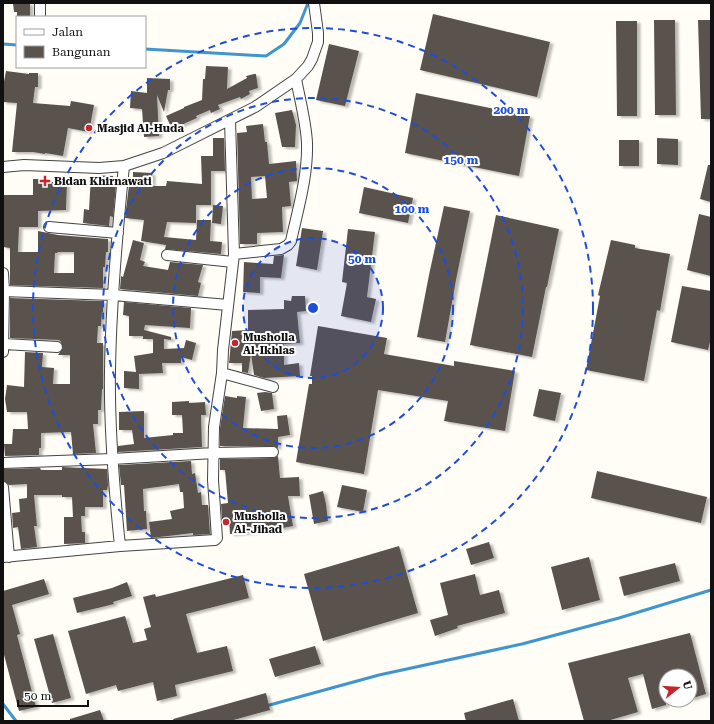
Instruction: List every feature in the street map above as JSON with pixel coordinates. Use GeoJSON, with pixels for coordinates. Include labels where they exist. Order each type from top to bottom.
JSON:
{"type":"FeatureCollection","features":[{"type":"Feature","properties":{"kind":"street"},"geometry":{"type":"LineString","coordinates":[[40,3],[40,16]]}},
{"type":"Feature","properties":{"kind":"street"},"geometry":{"type":"LineString","coordinates":[[3,167],[24,165],[99,168],[124,166],[163,153],[255,107],[296,79],[308,66],[312,59],[318,42],[318,29],[314,3]]}},
{"type":"Feature","properties":{"kind":"street"},"geometry":{"type":"LineString","coordinates":[[167,255],[234,258],[281,249],[288,245],[291,241],[305,173],[307,143],[296,79]]}},
{"type":"Feature","properties":{"kind":"street"},"geometry":{"type":"LineString","coordinates":[[3,487],[6,557],[120,546],[215,540],[218,536],[213,480],[214,427],[222,372],[234,258],[230,120]]}},
{"type":"Feature","properties":{"kind":"street"},"geometry":{"type":"LineString","coordinates":[[120,546],[112,459],[110,372],[113,295],[124,166]]}},
{"type":"Feature","properties":{"kind":"street"},"geometry":{"type":"LineString","coordinates":[[49,227],[118,233]]}},
{"type":"Feature","properties":{"kind":"street"},"geometry":{"type":"LineString","coordinates":[[3,273],[3,352]]}},
{"type":"Feature","properties":{"kind":"street"},"geometry":{"type":"LineString","coordinates":[[4,291],[113,295],[228,305]]}},
{"type":"Feature","properties":{"kind":"street"},"geometry":{"type":"LineString","coordinates":[[4,344],[58,347]]}},
{"type":"Feature","properties":{"kind":"street"},"geometry":{"type":"LineString","coordinates":[[222,372],[273,387]]}},
{"type":"Feature","properties":{"kind":"street"},"geometry":{"type":"LineString","coordinates":[[3,463],[214,453],[273,452]]}},
{"type":"Feature","properties":{"kind":"building"},"geometry":{"type":"Polygon","coordinates":[[[13,3],[30,3],[30,16],[17,16],[17,12],[14,12],[13,3]]]}},
{"type":"Feature","properties":{"kind":"building"},"geometry":{"type":"Polygon","coordinates":[[[433,14],[550,42],[537,97],[420,70],[433,14]]]}},
{"type":"Feature","properties":{"kind":"building"},"geometry":{"type":"Polygon","coordinates":[[[654,20],[675,20],[676,115],[655,115],[654,20]]]}},
{"type":"Feature","properties":{"kind":"building"},"geometry":{"type":"Polygon","coordinates":[[[698,20],[711,20],[711,119],[701,119],[698,20]]]}},
{"type":"Feature","properties":{"kind":"building"},"geometry":{"type":"Polygon","coordinates":[[[616,21],[637,21],[637,116],[617,116],[616,21]]]}},
{"type":"Feature","properties":{"kind":"building"},"geometry":{"type":"Polygon","coordinates":[[[329,44],[359,51],[345,106],[316,100],[329,44]]]}},
{"type":"Feature","properties":{"kind":"building"},"geometry":{"type":"Polygon","coordinates":[[[206,66],[228,67],[227,89],[247,78],[246,76],[254,74],[256,74],[258,88],[249,91],[250,94],[241,99],[240,97],[218,105],[220,109],[211,113],[210,110],[196,116],[197,118],[172,129],[166,116],[202,100],[203,79],[205,79],[206,66]]]}},
{"type":"Feature","properties":{"kind":"building"},"geometry":{"type":"Polygon","coordinates":[[[6,71],[29,74],[38,73],[38,87],[35,87],[33,103],[70,106],[71,101],[94,105],[89,132],[68,128],[63,156],[33,152],[12,152],[17,103],[3,102],[3,87],[6,71]]]}},
{"type":"Feature","properties":{"kind":"building"},"geometry":{"type":"Polygon","coordinates":[[[147,78],[170,79],[170,90],[168,90],[164,112],[157,95],[159,136],[144,137],[142,109],[130,108],[131,91],[147,93],[147,78]]]}},
{"type":"Feature","properties":{"kind":"building"},"geometry":{"type":"Polygon","coordinates":[[[416,93],[530,116],[519,176],[405,153],[416,93]]]}},
{"type":"Feature","properties":{"kind":"building"},"geometry":{"type":"Polygon","coordinates":[[[292,110],[296,125],[295,147],[282,147],[275,113],[292,110]]]}},
{"type":"Feature","properties":{"kind":"building"},"geometry":{"type":"Polygon","coordinates":[[[263,124],[265,142],[267,142],[269,164],[296,161],[297,181],[289,182],[291,206],[282,207],[283,232],[257,233],[257,244],[240,244],[237,133],[247,132],[246,126],[263,124]],[[265,176],[251,177],[252,199],[267,198],[265,176]]]}},
{"type":"Feature","properties":{"kind":"building"},"geometry":{"type":"Polygon","coordinates":[[[213,138],[224,138],[225,171],[211,171],[211,205],[196,205],[196,223],[167,222],[164,237],[196,240],[197,220],[211,220],[210,241],[222,242],[221,254],[165,249],[166,245],[141,241],[144,220],[125,218],[129,185],[133,185],[133,172],[152,173],[152,186],[166,186],[167,181],[202,184],[201,156],[213,156],[213,138]]]}},
{"type":"Feature","properties":{"kind":"building"},"geometry":{"type":"Polygon","coordinates":[[[657,138],[678,139],[678,165],[657,164],[657,138]]]}},
{"type":"Feature","properties":{"kind":"building"},"geometry":{"type":"Polygon","coordinates":[[[619,140],[639,140],[639,166],[619,166],[619,140]]]}},
{"type":"Feature","properties":{"kind":"building"},"geometry":{"type":"Polygon","coordinates":[[[708,165],[711,165],[711,202],[700,199],[708,165]]]}},
{"type":"Feature","properties":{"kind":"building"},"geometry":{"type":"Polygon","coordinates":[[[91,175],[113,176],[113,184],[116,184],[113,217],[110,216],[109,226],[83,223],[84,209],[89,210],[91,175]]]}},
{"type":"Feature","properties":{"kind":"building"},"geometry":{"type":"Polygon","coordinates":[[[33,179],[47,179],[47,182],[67,182],[66,210],[38,211],[38,227],[19,227],[18,252],[38,252],[38,231],[58,235],[108,239],[108,252],[106,252],[105,267],[103,267],[103,288],[10,285],[10,248],[3,247],[3,195],[33,195],[33,179]],[[74,252],[55,253],[54,273],[74,273],[74,252]]]}},
{"type":"Feature","properties":{"kind":"building"},"geometry":{"type":"Polygon","coordinates":[[[364,187],[413,198],[408,223],[359,213],[364,187]]]}},
{"type":"Feature","properties":{"kind":"building"},"geometry":{"type":"Polygon","coordinates":[[[213,205],[223,206],[221,224],[212,223],[213,205]]]}},
{"type":"Feature","properties":{"kind":"building"},"geometry":{"type":"Polygon","coordinates":[[[444,206],[470,211],[445,342],[417,337],[444,206]]]}},
{"type":"Feature","properties":{"kind":"building"},"geometry":{"type":"Polygon","coordinates":[[[699,214],[711,217],[711,276],[687,270],[699,214]]]}},
{"type":"Feature","properties":{"kind":"building"},"geometry":{"type":"Polygon","coordinates":[[[496,215],[559,229],[532,357],[470,345],[496,215]]]}},
{"type":"Feature","properties":{"kind":"building"},"geometry":{"type":"Polygon","coordinates":[[[302,228],[323,231],[317,270],[296,266],[302,228]]]}},
{"type":"Feature","properties":{"kind":"building"},"geometry":{"type":"Polygon","coordinates":[[[348,229],[375,232],[367,297],[376,299],[371,322],[341,316],[347,283],[342,282],[348,229]]]}},
{"type":"Feature","properties":{"kind":"building"},"geometry":{"type":"Polygon","coordinates":[[[133,240],[144,243],[140,260],[145,262],[143,266],[168,270],[170,262],[203,265],[198,282],[201,283],[198,296],[120,289],[121,276],[123,277],[133,240]]]}},
{"type":"Feature","properties":{"kind":"building"},"geometry":{"type":"Polygon","coordinates":[[[611,240],[635,245],[635,248],[670,254],[660,311],[657,310],[644,381],[586,370],[600,296],[598,295],[611,240]]]}},
{"type":"Feature","properties":{"kind":"building"},"geometry":{"type":"Polygon","coordinates":[[[284,255],[281,278],[260,277],[260,293],[243,292],[244,262],[273,264],[274,256],[284,255]]]}},
{"type":"Feature","properties":{"kind":"building"},"geometry":{"type":"Polygon","coordinates":[[[682,286],[711,291],[711,338],[708,350],[671,342],[682,286]]]}},
{"type":"Feature","properties":{"kind":"building"},"geometry":{"type":"Polygon","coordinates":[[[292,296],[305,296],[306,311],[297,312],[300,343],[284,344],[284,365],[299,363],[300,376],[264,378],[254,375],[251,354],[248,373],[242,372],[242,363],[229,363],[232,331],[248,330],[248,310],[284,309],[284,300],[291,301],[292,296]]]}},
{"type":"Feature","properties":{"kind":"building"},"geometry":{"type":"Polygon","coordinates":[[[10,298],[103,301],[101,326],[98,326],[97,343],[103,343],[103,389],[101,410],[98,410],[98,424],[93,424],[96,453],[73,454],[71,432],[41,433],[41,448],[39,448],[39,455],[5,456],[4,444],[12,444],[13,429],[28,429],[27,412],[7,412],[5,399],[7,385],[24,387],[25,352],[43,353],[42,367],[54,368],[53,384],[70,384],[70,355],[58,355],[63,348],[59,340],[10,338],[10,298]]]}},
{"type":"Feature","properties":{"kind":"building"},"geometry":{"type":"Polygon","coordinates":[[[124,302],[191,308],[190,328],[145,325],[144,330],[171,337],[171,340],[164,339],[164,349],[184,348],[186,340],[196,343],[192,360],[181,357],[181,363],[162,363],[163,373],[139,374],[139,389],[124,388],[124,371],[136,372],[134,356],[153,353],[153,339],[143,339],[143,336],[129,336],[129,316],[123,315],[124,302]]]}},
{"type":"Feature","properties":{"kind":"building"},"geometry":{"type":"Polygon","coordinates":[[[318,326],[387,338],[384,354],[454,366],[454,361],[515,371],[505,431],[444,421],[448,401],[378,390],[364,474],[296,462],[309,384],[312,384],[312,376],[310,376],[318,326]]]}},
{"type":"Feature","properties":{"kind":"building"},"geometry":{"type":"Polygon","coordinates":[[[539,389],[561,393],[555,421],[533,416],[539,389]]]}},
{"type":"Feature","properties":{"kind":"building"},"geometry":{"type":"Polygon","coordinates":[[[257,393],[272,393],[274,409],[261,411],[257,393]]]}},
{"type":"Feature","properties":{"kind":"building"},"geometry":{"type":"Polygon","coordinates":[[[225,396],[237,398],[237,396],[246,397],[243,428],[278,429],[277,416],[287,415],[290,435],[278,437],[278,448],[273,446],[220,446],[220,428],[225,396]]]}},
{"type":"Feature","properties":{"kind":"building"},"geometry":{"type":"Polygon","coordinates":[[[189,401],[189,403],[205,402],[206,415],[201,415],[202,447],[118,452],[118,446],[134,444],[132,430],[119,430],[119,412],[144,411],[144,438],[173,435],[173,433],[183,433],[182,415],[172,415],[172,402],[189,401]]]}},
{"type":"Feature","properties":{"kind":"building"},"geometry":{"type":"Polygon","coordinates":[[[278,456],[280,478],[299,477],[300,496],[288,496],[293,526],[267,531],[230,534],[229,519],[222,520],[221,504],[228,503],[225,470],[220,470],[220,459],[273,458],[278,456]]]}},
{"type":"Feature","properties":{"kind":"building"},"geometry":{"type":"Polygon","coordinates":[[[191,461],[192,474],[195,473],[198,493],[201,492],[202,505],[208,505],[210,534],[193,535],[193,533],[151,538],[149,522],[172,519],[170,511],[184,508],[183,492],[180,492],[179,484],[143,489],[147,529],[127,531],[124,485],[121,485],[119,465],[191,461]]]}},
{"type":"Feature","properties":{"kind":"building"},"geometry":{"type":"Polygon","coordinates":[[[62,467],[107,469],[108,485],[107,490],[103,490],[103,507],[85,507],[85,516],[81,516],[82,532],[85,532],[85,543],[64,544],[64,517],[73,517],[72,497],[62,497],[62,495],[34,495],[37,526],[34,526],[37,547],[21,549],[18,527],[13,528],[12,513],[20,512],[19,499],[27,498],[27,484],[9,485],[4,481],[4,469],[40,468],[41,470],[62,470],[62,467]]]}},
{"type":"Feature","properties":{"kind":"building"},"geometry":{"type":"Polygon","coordinates":[[[597,471],[707,497],[701,523],[591,498],[597,471]]]}},
{"type":"Feature","properties":{"kind":"building"},"geometry":{"type":"Polygon","coordinates":[[[342,485],[367,490],[363,512],[337,507],[342,485]]]}},
{"type":"Feature","properties":{"kind":"building"},"geometry":{"type":"Polygon","coordinates":[[[323,491],[328,521],[314,524],[309,495],[323,491]]]}},
{"type":"Feature","properties":{"kind":"building"},"geometry":{"type":"Polygon","coordinates":[[[489,542],[494,558],[471,565],[466,549],[489,542]]]}},
{"type":"Feature","properties":{"kind":"building"},"geometry":{"type":"Polygon","coordinates":[[[399,546],[418,613],[323,641],[304,574],[399,546]]]}},
{"type":"Feature","properties":{"kind":"building"},"geometry":{"type":"Polygon","coordinates":[[[589,557],[600,600],[562,610],[551,567],[589,557]]]}},
{"type":"Feature","properties":{"kind":"building"},"geometry":{"type":"Polygon","coordinates":[[[675,563],[680,581],[624,596],[619,577],[675,563]]]}},
{"type":"Feature","properties":{"kind":"building"},"geometry":{"type":"Polygon","coordinates":[[[475,574],[480,595],[499,590],[505,613],[457,626],[458,628],[435,636],[430,620],[448,615],[440,583],[475,574]]]}},
{"type":"Feature","properties":{"kind":"building"},"geometry":{"type":"Polygon","coordinates":[[[243,575],[249,598],[186,614],[197,653],[227,646],[233,671],[175,685],[177,696],[157,701],[153,682],[118,691],[116,685],[86,694],[68,631],[125,616],[133,643],[147,640],[144,629],[151,627],[143,597],[155,594],[156,597],[243,575]]]}},
{"type":"Feature","properties":{"kind":"building"},"geometry":{"type":"Polygon","coordinates":[[[44,579],[49,594],[12,605],[20,634],[17,635],[36,707],[19,711],[3,651],[3,591],[44,579]]]}},
{"type":"Feature","properties":{"kind":"building"},"geometry":{"type":"Polygon","coordinates":[[[127,582],[132,596],[113,602],[114,604],[77,613],[73,598],[112,588],[127,582]]]}},
{"type":"Feature","properties":{"kind":"building"},"geometry":{"type":"Polygon","coordinates":[[[690,633],[706,694],[698,696],[698,668],[658,668],[658,707],[652,709],[643,674],[628,678],[638,712],[607,721],[584,721],[568,663],[690,633]]]}},
{"type":"Feature","properties":{"kind":"building"},"geometry":{"type":"Polygon","coordinates":[[[53,634],[71,698],[52,703],[34,639],[53,634]]]}},
{"type":"Feature","properties":{"kind":"building"},"geometry":{"type":"Polygon","coordinates":[[[315,646],[321,664],[275,677],[269,659],[315,646]]]}},
{"type":"Feature","properties":{"kind":"building"},"geometry":{"type":"Polygon","coordinates":[[[266,693],[270,710],[230,721],[174,721],[173,719],[266,693]]]}},
{"type":"Feature","properties":{"kind":"building"},"geometry":{"type":"Polygon","coordinates":[[[513,699],[519,721],[466,721],[464,713],[513,699]]]}},
{"type":"Feature","properties":{"kind":"building"},"geometry":{"type":"Polygon","coordinates":[[[100,710],[104,721],[70,721],[70,719],[100,710]]]}},
{"type":"Feature","properties":{"kind":"waterway"},"geometry":{"type":"LineString","coordinates":[[146,49],[266,56],[284,44],[300,23],[308,3]]}},
{"type":"Feature","properties":{"kind":"waterway"},"geometry":{"type":"LineString","coordinates":[[3,44],[16,45]]}},
{"type":"Feature","properties":{"kind":"waterway"},"geometry":{"type":"LineString","coordinates":[[266,706],[379,675],[522,644],[619,618],[711,590]]}},
{"type":"Feature","properties":{"kind":"waterway"},"geometry":{"type":"LineString","coordinates":[[3,704],[16,721]]}},
{"type":"Feature","properties":{"kind":"place","name":"Masjid Al-Huda"},"geometry":{"type":"Point","coordinates":[89,128]}},
{"type":"Feature","properties":{"kind":"place","name":"Bidan Khirnawati"},"geometry":{"type":"Point","coordinates":[45,181]}},
{"type":"Feature","properties":{"kind":"place","name":"Musholla Al-Ikhlas"},"geometry":{"type":"Point","coordinates":[235,343]}},
{"type":"Feature","properties":{"kind":"place","name":"Musholla Al-Jihad"},"geometry":{"type":"Point","coordinates":[226,522]}}]}
